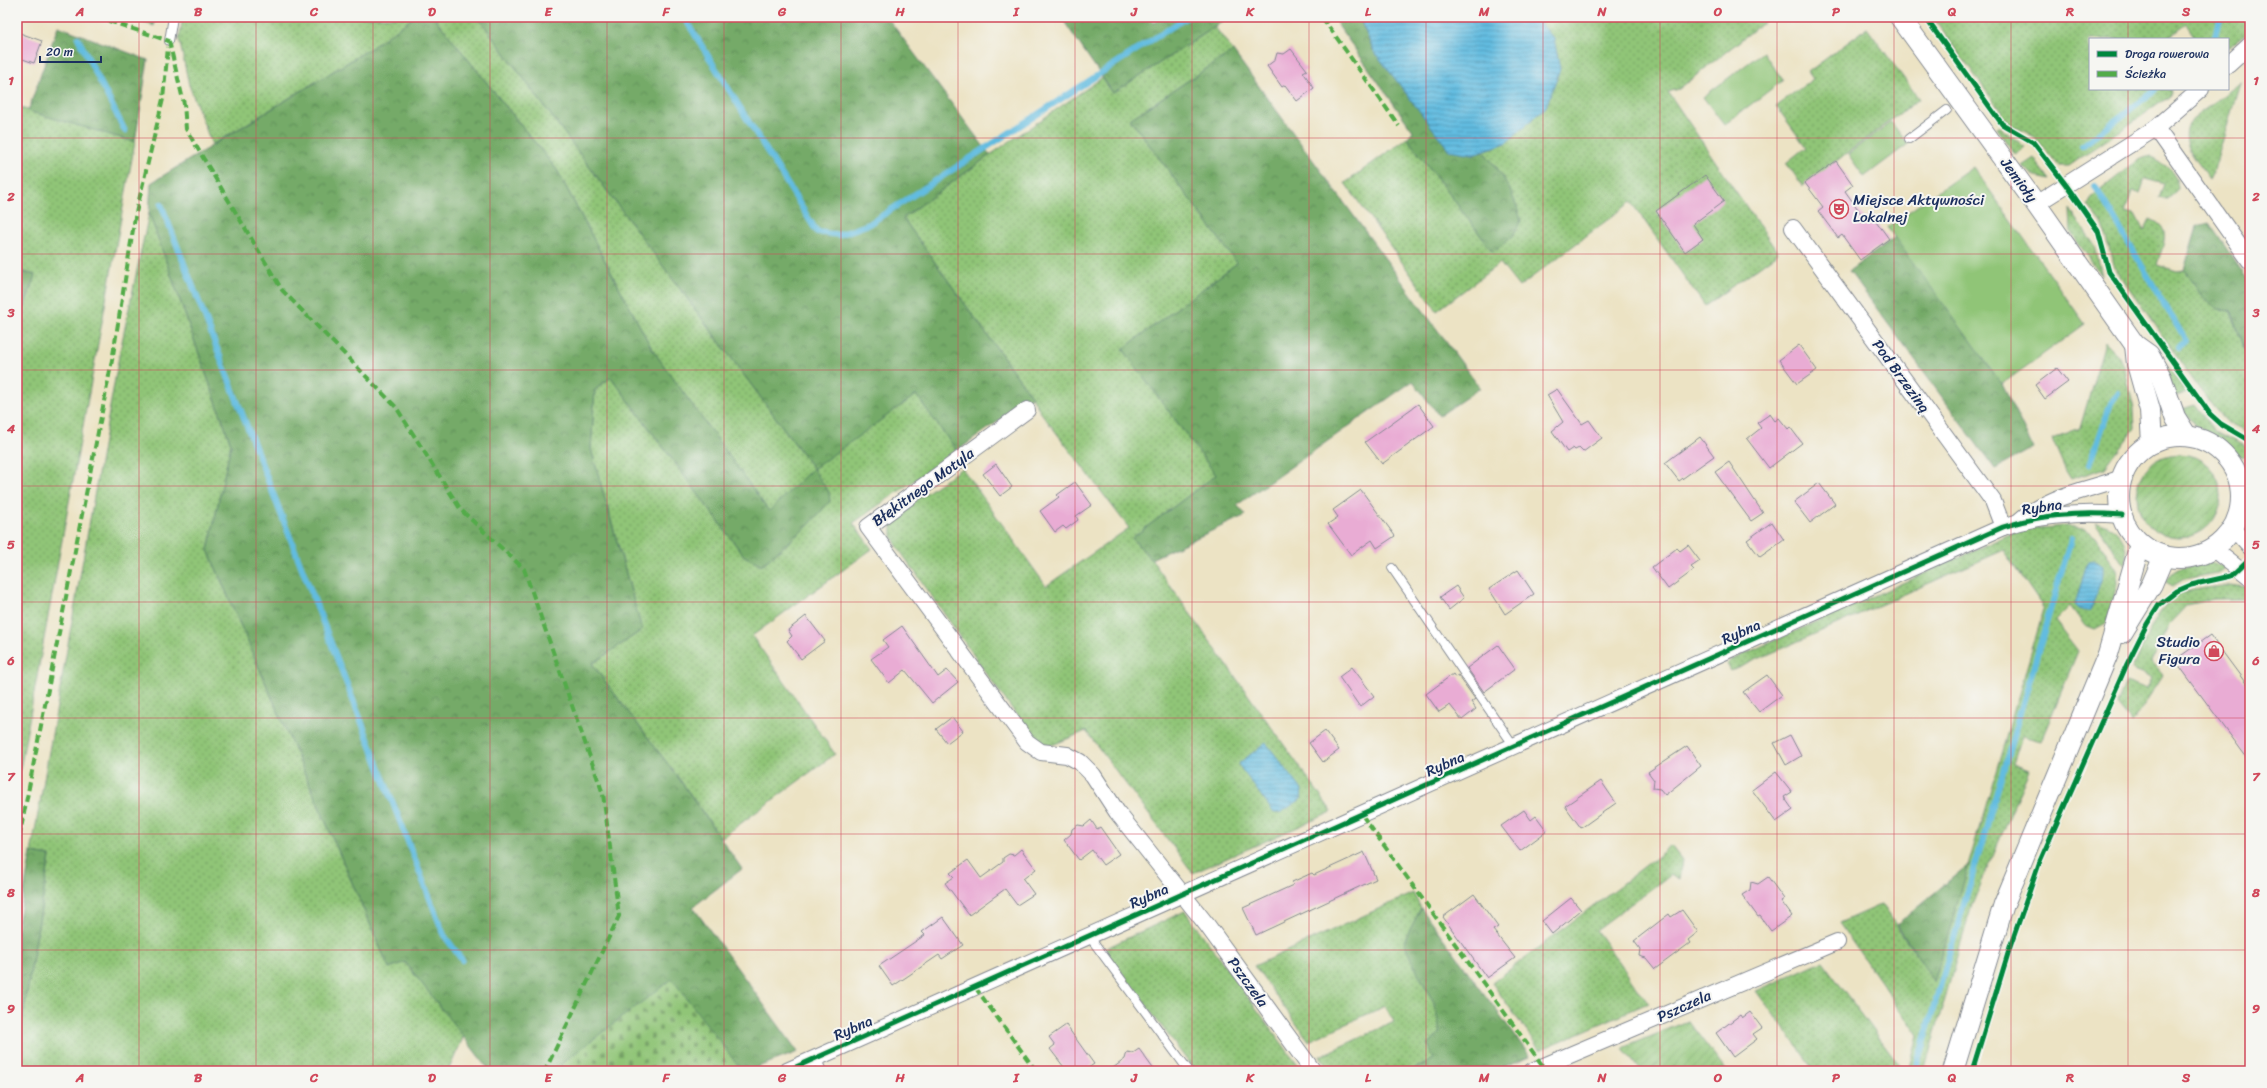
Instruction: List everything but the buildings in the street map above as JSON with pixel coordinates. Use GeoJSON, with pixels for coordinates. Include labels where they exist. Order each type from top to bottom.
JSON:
{"type":"FeatureCollection","features":[{"type":"Feature","properties":{"kind":"street","name":"Jemioły"},"geometry":{"type":"LineString","coordinates":[[1900,17],[2036,204],[2135,345],[2149,355],[2160,377],[2175,417],[2187,436]]}},
{"type":"Feature","properties":{"kind":"street"},"geometry":{"type":"LineString","coordinates":[[2229,64],[2250,45]]}},
{"type":"Feature","properties":{"kind":"street"},"geometry":{"type":"LineString","coordinates":[[2036,204],[2156,128],[2200,90]]}},
{"type":"Feature","properties":{"kind":"street"},"geometry":{"type":"LineString","coordinates":[[2156,128],[2250,261]]}},
{"type":"Feature","properties":{"kind":"street","name":"Pod Brzeziną"},"geometry":{"type":"LineString","coordinates":[[1793,228],[2010,525]]}},
{"type":"Feature","properties":{"kind":"street","name":"Jemioły"},"geometry":{"type":"LineString","coordinates":[[2135,345],[2137,364],[2150,410],[2152,443]]}},
{"type":"Feature","properties":{"kind":"street","name":"Błękitnego Motyla"},"geometry":{"type":"LineString","coordinates":[[962,654],[868,527],[1028,410]]}},
{"type":"Feature","properties":{"kind":"street"},"geometry":{"type":"LineString","coordinates":[[2187,436],[2206,442],[2241,467],[2240,486],[2245,501],[2224,540],[2212,548],[2194,556],[2181,558],[2164,556],[2140,544],[2130,532],[2122,515],[2119,496],[2122,478],[2131,460],[2146,446],[2166,437],[2187,436]]}},
{"type":"Feature","properties":{"kind":"street","name":"Rybna"},"geometry":{"type":"LineString","coordinates":[[787,1071],[819,1064],[1089,936],[2010,525],[2030,510],[2122,478]]}},
{"type":"Feature","properties":{"kind":"street","name":"Rybna"},"geometry":{"type":"LineString","coordinates":[[2010,525],[2078,514],[2122,515]]}},
{"type":"Feature","properties":{"kind":"street"},"geometry":{"type":"LineString","coordinates":[[2232,527],[2250,547]]}},
{"type":"Feature","properties":{"kind":"street"},"geometry":{"type":"LineString","coordinates":[[1953,1071],[2004,904],[2108,654],[2140,544]]}},
{"type":"Feature","properties":{"kind":"street"},"geometry":{"type":"LineString","coordinates":[[2212,548],[2250,578]]}},
{"type":"Feature","properties":{"kind":"street"},"geometry":{"type":"LineString","coordinates":[[2108,654],[2152,584],[2164,556]]}},
{"type":"Feature","properties":{"kind":"street","name":"Pszczela"},"geometry":{"type":"LineString","coordinates":[[962,654],[1027,742],[1041,752],[1066,755],[1080,762],[1093,776],[1122,818],[1174,886],[1183,894],[1313,1071]]}},
{"type":"Feature","properties":{"kind":"street","name":"Pszczela"},"geometry":{"type":"LineString","coordinates":[[1532,1071],[1837,942]]}},
{"type":"Feature","properties":{"kind":"lane"},"geometry":{"type":"LineString","coordinates":[[169,41],[173,17]]}},
{"type":"Feature","properties":{"kind":"lane"},"geometry":{"type":"LineString","coordinates":[[1909,139],[1947,110]]}},
{"type":"Feature","properties":{"kind":"lane"},"geometry":{"type":"LineString","coordinates":[[1392,568],[1514,746]]}},
{"type":"Feature","properties":{"kind":"lane"},"geometry":{"type":"LineString","coordinates":[[1089,936],[1189,1071]]}},
{"type":"Feature","properties":{"kind":"green space"},"geometry":{"type":"Polygon","coordinates":[[[127,17],[156,17],[154,26],[127,17]]]}},
{"type":"Feature","properties":{"kind":"green space"},"geometry":{"type":"Polygon","coordinates":[[[183,17],[414,17],[368,50],[212,145],[189,85],[179,39],[183,17]]]}},
{"type":"Feature","properties":{"kind":"green space"},"geometry":{"type":"Polygon","coordinates":[[[414,17],[434,17],[557,170],[652,349],[769,511],[813,468],[478,17],[887,17],[990,155],[903,218],[1032,397],[957,451],[916,395],[813,469],[829,492],[830,501],[810,524],[762,565],[744,556],[611,377],[595,390],[591,449],[642,630],[592,664],[680,780],[742,869],[693,907],[798,1052],[747,1071],[490,1071],[405,962],[389,968],[208,550],[231,444],[149,213],[151,183],[368,50],[414,17]]]}},
{"type":"Feature","properties":{"kind":"green space"},"geometry":{"type":"Polygon","coordinates":[[[434,17],[478,17],[813,468],[916,394],[957,451],[853,523],[872,549],[752,636],[835,754],[721,838],[680,780],[592,664],[642,630],[591,449],[595,390],[611,377],[744,556],[762,565],[810,524],[813,469],[768,512],[652,349],[557,170],[434,17]]]}},
{"type":"Feature","properties":{"kind":"green space"},"geometry":{"type":"Polygon","coordinates":[[[1061,17],[1149,17],[1154,23],[1163,17],[1227,17],[1215,27],[1113,93],[1061,17]]]}},
{"type":"Feature","properties":{"kind":"green space"},"geometry":{"type":"Polygon","coordinates":[[[1332,17],[1359,17],[1374,51],[1473,154],[1483,151],[1502,175],[1515,201],[1521,221],[1512,237],[1493,252],[1407,138],[1413,131],[1332,17]]]}},
{"type":"Feature","properties":{"kind":"green space"},"geometry":{"type":"Polygon","coordinates":[[[1535,17],[1770,17],[1679,89],[1668,92],[1778,253],[1705,306],[1631,202],[1519,287],[1500,263],[1437,311],[1345,183],[1407,138],[1493,252],[1498,169],[1483,151],[1506,143],[1554,39],[1535,17]]]}},
{"type":"Feature","properties":{"kind":"green space"},"geometry":{"type":"Polygon","coordinates":[[[1933,17],[2250,17],[2250,31],[2229,47],[2229,38],[2195,38],[2186,24],[2167,38],[2089,38],[2089,90],[2172,90],[2169,97],[2069,166],[2059,166],[2035,137],[2010,124],[1933,17]]]}},
{"type":"Feature","properties":{"kind":"green space"},"geometry":{"type":"Polygon","coordinates":[[[58,26],[148,60],[135,142],[28,111],[58,26]]]}},
{"type":"Feature","properties":{"kind":"green space"},"geometry":{"type":"Polygon","coordinates":[[[1215,27],[1233,51],[1130,119],[1237,263],[1123,349],[1216,475],[1132,538],[1151,559],[1332,812],[1193,873],[1086,731],[1050,746],[1037,742],[998,690],[898,548],[892,536],[892,517],[962,468],[1046,586],[1129,528],[1039,410],[1032,397],[903,218],[990,155],[1102,78],[1113,93],[1215,27]]]}},
{"type":"Feature","properties":{"kind":"green space"},"geometry":{"type":"Polygon","coordinates":[[[1867,28],[1919,99],[1803,186],[1786,163],[1806,147],[1776,106],[1813,79],[1808,72],[1867,28]]]}},
{"type":"Feature","properties":{"kind":"green space"},"geometry":{"type":"Polygon","coordinates":[[[1233,51],[1480,388],[1439,416],[1413,381],[1237,505],[1246,515],[1151,559],[1132,538],[1216,475],[1123,349],[1237,263],[1130,119],[1233,51]]]}},
{"type":"Feature","properties":{"kind":"green space"},"geometry":{"type":"Polygon","coordinates":[[[1763,52],[1783,80],[1724,125],[1703,97],[1763,52]]]}},
{"type":"Feature","properties":{"kind":"green space"},"geometry":{"type":"Polygon","coordinates":[[[2240,83],[2210,179],[2194,158],[2187,143],[2186,135],[2188,127],[2192,119],[2240,83]]]}},
{"type":"Feature","properties":{"kind":"green space"},"geometry":{"type":"Polygon","coordinates":[[[17,107],[135,142],[17,786],[17,329],[35,275],[17,270],[17,107]]]}},
{"type":"Feature","properties":{"kind":"green space"},"geometry":{"type":"Polygon","coordinates":[[[1891,122],[1908,144],[1864,177],[1848,154],[1891,122]]]}},
{"type":"Feature","properties":{"kind":"green space"},"geometry":{"type":"Polygon","coordinates":[[[1999,127],[2025,147],[2015,154],[1996,128],[1999,127]]]}},
{"type":"Feature","properties":{"kind":"green space"},"geometry":{"type":"Polygon","coordinates":[[[2150,156],[2169,169],[2176,178],[2178,189],[2167,199],[2159,198],[2164,184],[2145,179],[2140,193],[2132,192],[2125,212],[2135,214],[2144,231],[2150,219],[2162,227],[2164,238],[2157,265],[2177,271],[2184,270],[2205,299],[2230,310],[2247,355],[2250,353],[2250,434],[2229,424],[2214,408],[2198,387],[2113,265],[2107,238],[2101,223],[2088,205],[2093,196],[2138,160],[2150,156]]]}},
{"type":"Feature","properties":{"kind":"green space"},"geometry":{"type":"Polygon","coordinates":[[[2034,158],[2050,180],[2036,177],[2022,166],[2034,158]]]}},
{"type":"Feature","properties":{"kind":"green space"},"geometry":{"type":"Polygon","coordinates":[[[1973,167],[2085,324],[2002,384],[1887,227],[1973,167]]]}},
{"type":"Feature","properties":{"kind":"green space"},"geometry":{"type":"Polygon","coordinates":[[[2070,209],[2095,246],[2102,276],[2071,233],[2070,209]]]}},
{"type":"Feature","properties":{"kind":"green space"},"geometry":{"type":"Polygon","coordinates":[[[149,213],[231,444],[208,550],[389,968],[405,962],[464,1036],[448,1071],[17,1071],[17,1052],[50,856],[31,853],[119,356],[149,213]]]}},
{"type":"Feature","properties":{"kind":"green space"},"geometry":{"type":"Polygon","coordinates":[[[2209,223],[2250,283],[2250,353],[2247,355],[2231,310],[2216,309],[2205,299],[2184,270],[2197,226],[2209,223]]]}},
{"type":"Feature","properties":{"kind":"green space"},"geometry":{"type":"Polygon","coordinates":[[[1895,237],[2002,384],[2033,448],[1995,469],[1849,271],[1895,237]]]}},
{"type":"Feature","properties":{"kind":"green space"},"geometry":{"type":"Polygon","coordinates":[[[17,270],[35,275],[17,329],[17,270]]]}},
{"type":"Feature","properties":{"kind":"green space"},"geometry":{"type":"Polygon","coordinates":[[[2105,342],[2118,355],[2125,370],[2134,409],[2135,428],[2105,468],[2071,479],[2052,439],[2080,428],[2105,342]]]}},
{"type":"Feature","properties":{"kind":"green space"},"geometry":{"type":"Polygon","coordinates":[[[2160,357],[2187,393],[2175,396],[2160,357]]]}},
{"type":"Feature","properties":{"kind":"green space"},"geometry":{"type":"Polygon","coordinates":[[[2195,405],[2215,431],[2250,449],[2250,458],[2240,456],[2214,435],[2195,426],[2182,409],[2195,405]]]}},
{"type":"Feature","properties":{"kind":"green space"},"geometry":{"type":"Polygon","coordinates":[[[2179,454],[2195,457],[2209,466],[2218,480],[2221,496],[2218,512],[2209,526],[2195,535],[2179,538],[2163,535],[2149,526],[2140,512],[2137,496],[2140,480],[2149,466],[2163,457],[2179,454]]]}},
{"type":"Feature","properties":{"kind":"green space"},"geometry":{"type":"Polygon","coordinates":[[[2095,522],[2110,527],[2120,536],[2126,549],[2124,565],[2095,522]]]}},
{"type":"Feature","properties":{"kind":"green space"},"geometry":{"type":"Polygon","coordinates":[[[2067,526],[2083,528],[2096,537],[2117,570],[2118,585],[2106,624],[2095,630],[2085,626],[2070,606],[2055,621],[2078,651],[2041,741],[2022,736],[2013,764],[2029,770],[1972,905],[1924,1071],[1908,1071],[1918,1036],[1839,923],[1882,904],[1934,981],[2044,609],[2004,550],[1731,671],[1727,664],[1731,660],[2016,532],[2029,529],[2067,526]]]}},
{"type":"Feature","properties":{"kind":"green space"},"geometry":{"type":"Polygon","coordinates":[[[2211,562],[2225,567],[2222,572],[2184,579],[2173,586],[2164,581],[2180,569],[2191,565],[2211,562]]]}},
{"type":"Feature","properties":{"kind":"green space"},"geometry":{"type":"Polygon","coordinates":[[[2230,585],[2246,587],[2250,590],[2250,605],[2243,599],[2214,599],[2187,605],[2169,624],[2151,662],[2163,675],[2132,723],[2117,704],[2126,681],[2147,689],[2152,677],[2132,669],[2152,625],[2166,605],[2175,597],[2185,592],[2230,585]]]}},
{"type":"Feature","properties":{"kind":"green space"},"geometry":{"type":"Polygon","coordinates":[[[1671,846],[1682,860],[1679,880],[1670,875],[1596,930],[1648,1003],[1540,1050],[1492,983],[1671,846]]]}},
{"type":"Feature","properties":{"kind":"green space"},"geometry":{"type":"Polygon","coordinates":[[[31,853],[50,856],[17,1052],[17,930],[31,853]]]}},
{"type":"Feature","properties":{"kind":"green space"},"geometry":{"type":"Polygon","coordinates":[[[1969,864],[1934,982],[1897,924],[1969,864]]]}},
{"type":"Feature","properties":{"kind":"green space"},"geometry":{"type":"Polygon","coordinates":[[[1413,893],[1421,908],[1405,941],[1437,1012],[1440,1035],[1435,1059],[1411,1071],[1331,1071],[1320,1056],[1394,1022],[1385,1006],[1309,1041],[1254,966],[1413,893]]]}},
{"type":"Feature","properties":{"kind":"green space"},"geometry":{"type":"Polygon","coordinates":[[[1421,908],[1530,1056],[1494,1071],[1411,1071],[1434,1059],[1428,1044],[1440,1034],[1435,1005],[1411,960],[1404,941],[1421,908]]]}},
{"type":"Feature","properties":{"kind":"green space"},"geometry":{"type":"Polygon","coordinates":[[[1185,911],[1302,1071],[1195,1071],[1104,949],[1185,911]]]}},
{"type":"Feature","properties":{"kind":"green space"},"geometry":{"type":"Polygon","coordinates":[[[1822,961],[1904,1071],[1815,1071],[1756,991],[1822,961]]]}},
{"type":"Feature","properties":{"kind":"green space"},"geometry":{"type":"Polygon","coordinates":[[[672,979],[742,1071],[565,1071],[561,1064],[672,979]]]}},
{"type":"Feature","properties":{"kind":"green space"},"geometry":{"type":"Polygon","coordinates":[[[1688,1021],[1726,1071],[1640,1071],[1623,1048],[1688,1021]]]}},
{"type":"Feature","properties":{"kind":"water"},"geometry":{"type":"Polygon","coordinates":[[[1359,17],[1535,17],[1554,39],[1560,69],[1546,107],[1506,143],[1473,154],[1449,150],[1374,51],[1359,17]]]}},
{"type":"Feature","properties":{"kind":"water"},"geometry":{"type":"Polygon","coordinates":[[[2094,560],[2103,566],[2103,574],[2092,607],[2089,611],[2079,609],[2075,604],[2088,561],[2094,560]]]}},
{"type":"Feature","properties":{"kind":"water"},"geometry":{"type":"Polygon","coordinates":[[[1266,743],[1302,790],[1301,799],[1280,813],[1274,813],[1238,764],[1266,743]]]}},
{"type":"Feature","properties":{"kind":"waterway"},"geometry":{"type":"LineString","coordinates":[[684,17],[817,232],[839,235],[869,224],[1187,17]]}},
{"type":"Feature","properties":{"kind":"waterway"},"geometry":{"type":"LineString","coordinates":[[2214,38],[2220,17]]}},
{"type":"Feature","properties":{"kind":"waterway"},"geometry":{"type":"LineString","coordinates":[[78,38],[125,131]]}},
{"type":"Feature","properties":{"kind":"waterway"},"geometry":{"type":"LineString","coordinates":[[2082,146],[2155,90]]}},
{"type":"Feature","properties":{"kind":"waterway"},"geometry":{"type":"LineString","coordinates":[[2095,186],[2186,341],[2178,348]]}},
{"type":"Feature","properties":{"kind":"waterway"},"geometry":{"type":"LineString","coordinates":[[161,204],[444,935],[462,960]]}},
{"type":"Feature","properties":{"kind":"waterway"},"geometry":{"type":"LineString","coordinates":[[2090,464],[2111,403],[2118,393]]}},
{"type":"Feature","properties":{"kind":"waterway"},"geometry":{"type":"LineString","coordinates":[[1915,1071],[2071,539]]}},
{"type":"Feature","properties":{"kind":"marked path"},"geometry":{"type":"LineString","coordinates":[[97,17],[169,41]]}},
{"type":"Feature","properties":{"kind":"marked path"},"geometry":{"type":"LineString","coordinates":[[1322,17],[1399,126]]}},
{"type":"Feature","properties":{"kind":"marked path"},"geometry":{"type":"LineString","coordinates":[[169,41],[184,104],[186,129],[282,290],[396,407],[461,510],[524,569],[603,794],[619,916],[545,1071]]}},
{"type":"Feature","properties":{"kind":"marked path"},"geometry":{"type":"LineString","coordinates":[[17,849],[113,355],[135,217],[163,99],[168,47]]}},
{"type":"Feature","properties":{"kind":"marked path"},"geometry":{"type":"LineString","coordinates":[[1362,815],[1543,1066]]}},
{"type":"Feature","properties":{"kind":"marked path"},"geometry":{"type":"LineString","coordinates":[[975,987],[1036,1071]]}},
{"type":"Feature","properties":{"kind":"cycle path"},"geometry":{"type":"LineString","coordinates":[[1925,17],[2002,124],[2033,142],[2066,185],[2098,231],[2109,272],[2210,414],[2221,424],[2250,441]]}},
{"type":"Feature","properties":{"kind":"cycle path"},"geometry":{"type":"LineString","coordinates":[[787,1071],[2003,527],[2032,519],[2062,515],[2122,515]]}},
{"type":"Feature","properties":{"kind":"cycle path"},"geometry":{"type":"LineString","coordinates":[[1972,1071],[2010,947],[2040,861],[2127,664],[2147,624],[2159,605],[2177,591],[2191,585],[2231,576],[2250,558]]}},
{"type":"Feature","properties":{"kind":"place","name":"Miejsce Aktywności Lokalnej"},"geometry":{"type":"Point","coordinates":[1839,209]}},
{"type":"Feature","properties":{"kind":"place","name":"Studio Figura"},"geometry":{"type":"Point","coordinates":[2214,651]}}]}
